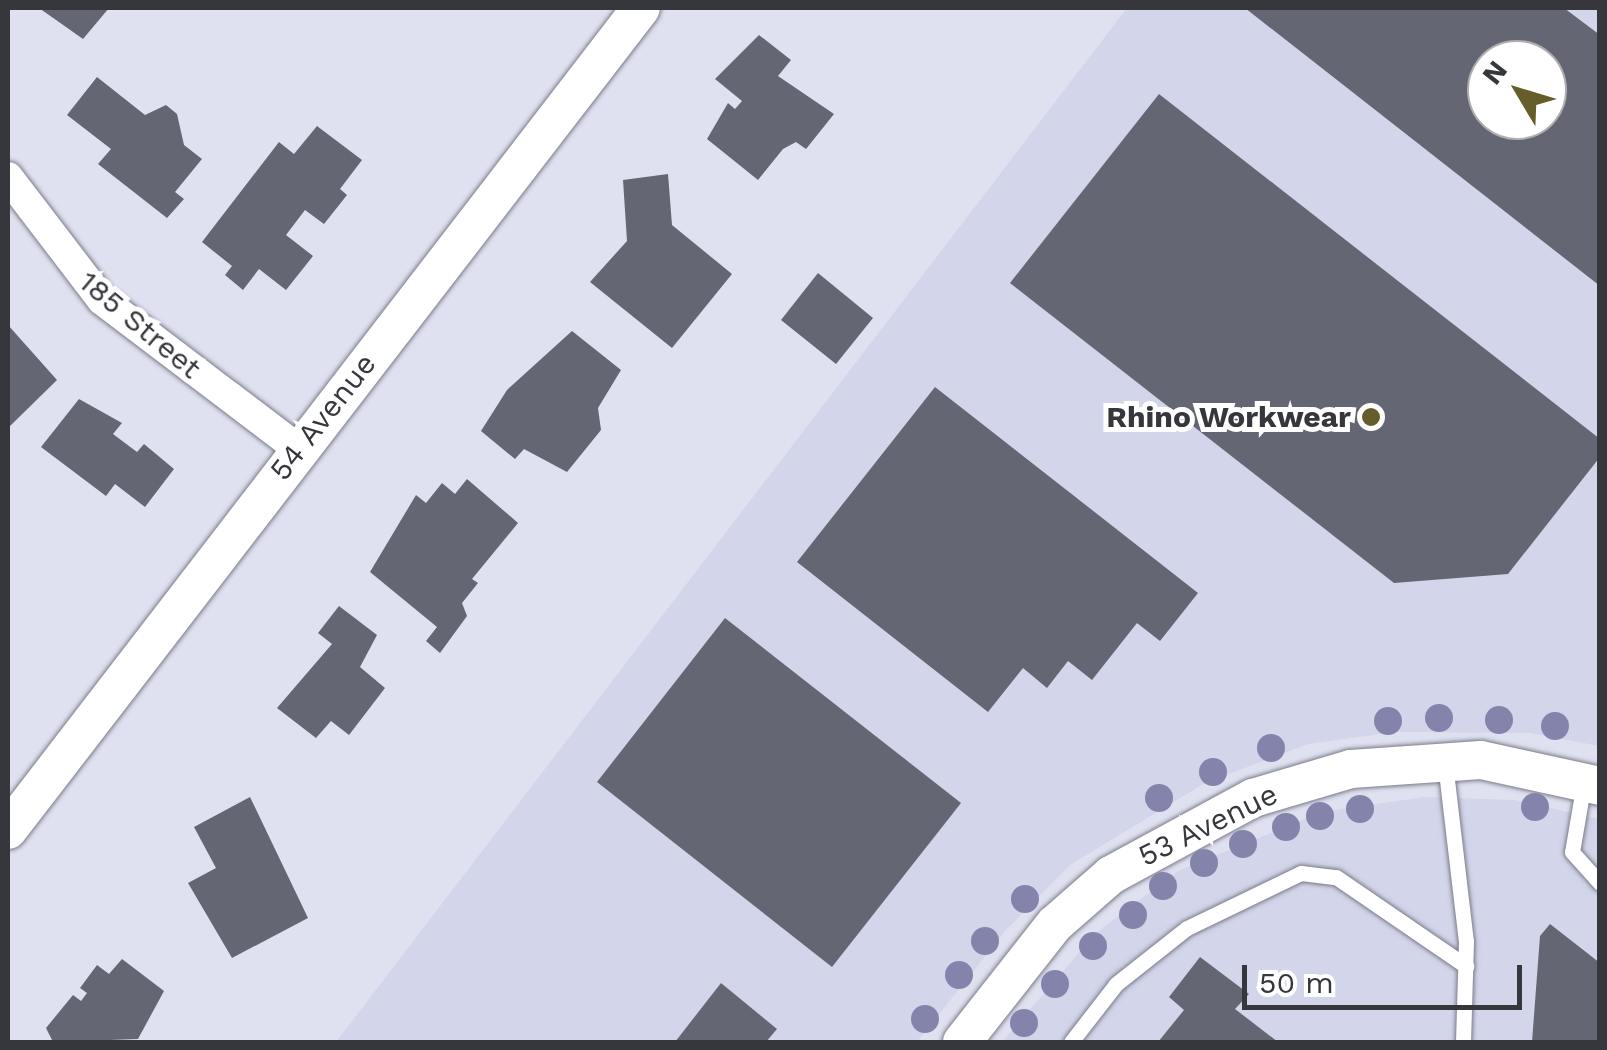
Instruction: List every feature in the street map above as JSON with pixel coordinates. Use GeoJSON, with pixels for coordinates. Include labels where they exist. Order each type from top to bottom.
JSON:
{"type":"FeatureCollection","features":[{"type":"Feature","properties":{"kind":"street","name":"54 Avenue"},"geometry":{"type":"LineString","coordinates":[[8,830],[641,8]]}},
{"type":"Feature","properties":{"kind":"street","name":"185 Street"},"geometry":{"type":"LineString","coordinates":[[8,176],[102,300],[298,449]]}},
{"type":"Feature","properties":{"kind":"street","name":"53 Avenue"},"geometry":{"type":"LineString","coordinates":[[962,1042],[1055,924],[1111,876],[1253,798],[1350,769],[1481,760],[1592,784]]}},
{"type":"Feature","properties":{"kind":"lane"},"geometry":{"type":"LineString","coordinates":[[1445,762],[1466,966],[1463,1042]]}},
{"type":"Feature","properties":{"kind":"lane"},"geometry":{"type":"LineString","coordinates":[[1592,784],[1572,852],[1600,883]]}},
{"type":"Feature","properties":{"kind":"lane"},"geometry":{"type":"LineString","coordinates":[[1071,1042],[1116,984],[1187,928],[1300,872],[1336,876],[1466,966]]}},
{"type":"Feature","properties":{"kind":"shaded area"},"geometry":{"type":"Polygon","coordinates":[[[1127,8],[1599,8],[1599,746],[1530,733],[1395,732],[1308,744],[1205,783],[1070,865],[1006,930],[917,1042],[336,1042],[1127,8]]]}},
{"type":"Feature","properties":{"kind":"shaded area"},"geometry":{"type":"Polygon","coordinates":[[[1424,797],[1515,800],[1599,819],[1599,1042],[1002,1042],[1096,933],[1178,871],[1322,812],[1424,797]]]}},
{"type":"Feature","properties":{"kind":"building"},"geometry":{"type":"Polygon","coordinates":[[[39,8],[109,8],[83,39],[39,8]]]}},
{"type":"Feature","properties":{"kind":"building"},"geometry":{"type":"Polygon","coordinates":[[[1245,8],[1564,8],[1600,35],[1600,286],[1245,8]]]}},
{"type":"Feature","properties":{"kind":"building"},"geometry":{"type":"Polygon","coordinates":[[[759,35],[791,60],[778,76],[834,114],[806,149],[796,142],[783,149],[758,180],[707,139],[728,103],[735,109],[742,101],[715,79],[759,35]]]}},
{"type":"Feature","properties":{"kind":"building"},"geometry":{"type":"Polygon","coordinates":[[[97,77],[145,115],[166,105],[177,114],[184,145],[202,159],[175,192],[184,199],[167,218],[98,164],[111,149],[67,115],[97,77]]]}},
{"type":"Feature","properties":{"kind":"building"},"geometry":{"type":"Polygon","coordinates":[[[1159,94],[1600,439],[1600,457],[1508,574],[1394,583],[1010,283],[1159,94]]]}},
{"type":"Feature","properties":{"kind":"building"},"geometry":{"type":"Polygon","coordinates":[[[317,126],[362,160],[340,189],[347,195],[324,224],[305,210],[286,235],[313,256],[286,290],[259,269],[243,290],[225,275],[232,266],[202,242],[279,142],[294,154],[317,126]]]}},
{"type":"Feature","properties":{"kind":"building"},"geometry":{"type":"Polygon","coordinates":[[[668,174],[672,225],[732,274],[672,348],[590,282],[627,241],[623,180],[668,174]]]}},
{"type":"Feature","properties":{"kind":"building"},"geometry":{"type":"Polygon","coordinates":[[[818,273],[873,318],[836,364],[781,320],[818,273]]]}},
{"type":"Feature","properties":{"kind":"building"},"geometry":{"type":"Polygon","coordinates":[[[8,325],[57,380],[8,428],[8,325]]]}},
{"type":"Feature","properties":{"kind":"building"},"geometry":{"type":"Polygon","coordinates":[[[572,331],[621,370],[598,408],[601,430],[567,472],[524,449],[515,459],[481,431],[507,390],[572,331]]]}},
{"type":"Feature","properties":{"kind":"building"},"geometry":{"type":"Polygon","coordinates":[[[935,387],[1198,593],[1160,641],[1137,623],[1092,680],[1068,661],[1047,688],[1023,668],[988,712],[797,562],[935,387]]]}},
{"type":"Feature","properties":{"kind":"building"},"geometry":{"type":"Polygon","coordinates":[[[79,399],[122,423],[113,434],[137,452],[144,444],[174,469],[145,507],[115,484],[106,496],[41,447],[79,399]]]}},
{"type":"Feature","properties":{"kind":"building"},"geometry":{"type":"Polygon","coordinates":[[[467,479],[518,523],[472,579],[478,583],[462,603],[467,616],[440,653],[426,641],[437,627],[370,572],[416,495],[426,503],[442,483],[455,494],[467,479]]]}},
{"type":"Feature","properties":{"kind":"building"},"geometry":{"type":"Polygon","coordinates":[[[339,606],[377,635],[360,667],[385,688],[349,735],[331,721],[316,738],[277,708],[332,644],[318,633],[339,606]]]}},
{"type":"Feature","properties":{"kind":"building"},"geometry":{"type":"Polygon","coordinates":[[[725,618],[961,803],[832,967],[597,782],[725,618]]]}},
{"type":"Feature","properties":{"kind":"building"},"geometry":{"type":"Polygon","coordinates":[[[250,797],[308,918],[232,958],[188,883],[216,868],[194,827],[250,797]]]}},
{"type":"Feature","properties":{"kind":"building"},"geometry":{"type":"Polygon","coordinates":[[[1550,924],[1600,963],[1600,1042],[1532,1042],[1540,936],[1550,924]]]}},
{"type":"Feature","properties":{"kind":"building"},"geometry":{"type":"Polygon","coordinates":[[[1200,957],[1249,994],[1235,1009],[1278,1042],[1158,1042],[1184,1010],[1169,997],[1200,957]]]}},
{"type":"Feature","properties":{"kind":"building"},"geometry":{"type":"Polygon","coordinates":[[[122,959],[164,991],[138,1039],[53,1042],[46,1028],[73,995],[81,1001],[87,993],[80,988],[97,965],[109,974],[122,959]]]}},
{"type":"Feature","properties":{"kind":"building"},"geometry":{"type":"Polygon","coordinates":[[[721,983],[777,1029],[766,1042],[675,1042],[721,983]]]}},
{"type":"Feature","properties":{"kind":"place","name":"Rhino Workwear"},"geometry":{"type":"Point","coordinates":[1371,417]}}]}
